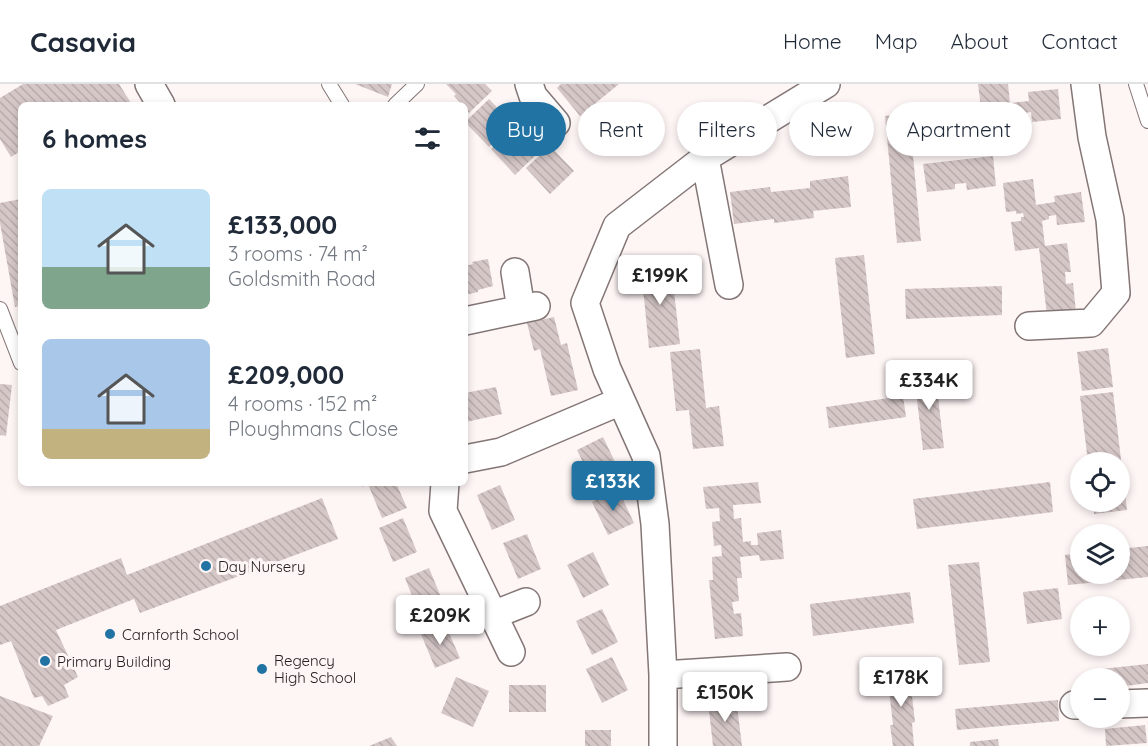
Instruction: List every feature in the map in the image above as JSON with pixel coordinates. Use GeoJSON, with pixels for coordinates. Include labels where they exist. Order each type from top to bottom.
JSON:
{"type":"FeatureCollection","features":[{"type":"Feature","properties":{"kind":"street"},"geometry":{"type":"LineString","coordinates":[[149,84],[159,102]]}},
{"type":"Feature","properties":{"kind":"street"},"geometry":{"type":"LineString","coordinates":[[529,84],[533,96],[538,102]]}},
{"type":"Feature","properties":{"kind":"street"},"geometry":{"type":"LineString","coordinates":[[663,746],[663,675],[655,524],[646,456],[607,369],[585,303],[617,226],[705,158],[826,84]]}},
{"type":"Feature","properties":{"kind":"street"},"geometry":{"type":"LineString","coordinates":[[1029,326],[1090,323],[1116,293],[1110,219],[1092,137],[1085,84]]}},
{"type":"Feature","properties":{"kind":"street"},"geometry":{"type":"LineString","coordinates":[[705,158],[729,285]]}},
{"type":"Feature","properties":{"kind":"street"},"geometry":{"type":"LineString","coordinates":[[468,320],[529,308],[515,272]]}},
{"type":"Feature","properties":{"kind":"street"},"geometry":{"type":"LineString","coordinates":[[468,458],[501,452],[621,401]]}},
{"type":"Feature","properties":{"kind":"street"},"geometry":{"type":"LineString","coordinates":[[445,486],[443,511],[511,652]]}},
{"type":"Feature","properties":{"kind":"street"},"geometry":{"type":"LineString","coordinates":[[493,615],[526,602]]}},
{"type":"Feature","properties":{"kind":"street"},"geometry":{"type":"LineString","coordinates":[[663,675],[787,667]]}},
{"type":"Feature","properties":{"kind":"street"},"geometry":{"type":"LineString","coordinates":[[1130,704],[1148,703]]}},
{"type":"Feature","properties":{"kind":"lane"},"geometry":{"type":"LineString","coordinates":[[329,84],[340,102]]}},
{"type":"Feature","properties":{"kind":"lane"},"geometry":{"type":"LineString","coordinates":[[398,102],[417,84]]}},
{"type":"Feature","properties":{"kind":"lane"},"geometry":{"type":"LineString","coordinates":[[1136,84],[1148,121]]}},
{"type":"Feature","properties":{"kind":"lane"},"geometry":{"type":"LineString","coordinates":[[0,309],[18,355]]}},
{"type":"Feature","properties":{"kind":"building"},"geometry":{"type":"Polygon","coordinates":[[[23,84],[119,84],[130,102],[18,102],[18,153],[11,157],[0,139],[0,98],[23,84]]]}},
{"type":"Feature","properties":{"kind":"building"},"geometry":{"type":"Polygon","coordinates":[[[355,84],[392,84],[388,97],[355,84]]]}},
{"type":"Feature","properties":{"kind":"building"},"geometry":{"type":"Polygon","coordinates":[[[446,84],[485,84],[492,91],[469,113],[468,102],[459,102],[454,96],[456,94],[446,84]]]}},
{"type":"Feature","properties":{"kind":"building"},"geometry":{"type":"Polygon","coordinates":[[[561,84],[619,84],[597,102],[578,102],[578,114],[557,88],[561,84]]]}},
{"type":"Feature","properties":{"kind":"building"},"geometry":{"type":"Polygon","coordinates":[[[978,84],[1008,84],[1010,102],[980,102],[978,84]]]}},
{"type":"Feature","properties":{"kind":"building"},"geometry":{"type":"Polygon","coordinates":[[[1058,89],[1061,119],[1032,122],[1032,102],[1020,102],[1029,101],[1028,92],[1058,89]]]}},
{"type":"Feature","properties":{"kind":"building"},"geometry":{"type":"Polygon","coordinates":[[[489,99],[492,102],[486,102],[486,144],[468,125],[468,119],[489,99]]]}},
{"type":"Feature","properties":{"kind":"building"},"geometry":{"type":"Polygon","coordinates":[[[497,156],[535,156],[515,175],[497,156]]]}},
{"type":"Feature","properties":{"kind":"building"},"geometry":{"type":"Polygon","coordinates":[[[539,156],[560,156],[574,171],[550,194],[526,168],[539,156]]]}},
{"type":"Feature","properties":{"kind":"building"},"geometry":{"type":"Polygon","coordinates":[[[889,156],[913,156],[921,241],[897,243],[889,156]]]}},
{"type":"Feature","properties":{"kind":"building"},"geometry":{"type":"Polygon","coordinates":[[[993,156],[996,186],[967,190],[966,183],[955,184],[955,189],[927,192],[923,164],[993,156]]]}},
{"type":"Feature","properties":{"kind":"building"},"geometry":{"type":"Polygon","coordinates":[[[848,176],[851,207],[813,211],[814,218],[774,223],[774,219],[734,224],[730,192],[770,187],[771,192],[810,188],[810,181],[848,176]]]}},
{"type":"Feature","properties":{"kind":"building"},"geometry":{"type":"Polygon","coordinates":[[[1033,179],[1036,205],[1055,202],[1054,196],[1081,192],[1085,222],[1057,225],[1056,215],[1049,216],[1049,219],[1042,221],[1045,246],[1067,243],[1071,272],[1065,272],[1066,284],[1073,283],[1076,312],[1047,315],[1039,248],[1015,251],[1011,222],[1021,221],[1021,217],[1024,217],[1023,213],[1016,214],[1016,211],[1006,212],[1003,183],[1033,179]]]}},
{"type":"Feature","properties":{"kind":"building"},"geometry":{"type":"Polygon","coordinates":[[[18,200],[18,306],[15,307],[0,223],[0,203],[18,200]]]}},
{"type":"Feature","properties":{"kind":"building"},"geometry":{"type":"Polygon","coordinates":[[[864,255],[875,354],[846,358],[835,258],[864,255]]]}},
{"type":"Feature","properties":{"kind":"building"},"geometry":{"type":"Polygon","coordinates":[[[488,259],[493,286],[468,294],[468,265],[473,264],[472,262],[488,259]]]}},
{"type":"Feature","properties":{"kind":"building"},"geometry":{"type":"Polygon","coordinates":[[[671,265],[680,344],[649,348],[641,268],[671,265]]]}},
{"type":"Feature","properties":{"kind":"building"},"geometry":{"type":"Polygon","coordinates":[[[1002,286],[1002,315],[906,319],[905,289],[1002,286]]]}},
{"type":"Feature","properties":{"kind":"building"},"geometry":{"type":"Polygon","coordinates":[[[554,317],[561,345],[567,343],[578,390],[551,396],[540,349],[534,351],[527,323],[554,317]]]}},
{"type":"Feature","properties":{"kind":"building"},"geometry":{"type":"Polygon","coordinates":[[[1108,348],[1113,387],[1082,391],[1077,352],[1108,348]]]}},
{"type":"Feature","properties":{"kind":"building"},"geometry":{"type":"Polygon","coordinates":[[[700,349],[706,408],[719,406],[724,446],[693,449],[689,410],[676,411],[670,352],[700,349]]]}},
{"type":"Feature","properties":{"kind":"building"},"geometry":{"type":"Polygon","coordinates":[[[935,372],[944,448],[923,450],[914,375],[935,372]]]}},
{"type":"Feature","properties":{"kind":"building"},"geometry":{"type":"Polygon","coordinates":[[[0,384],[12,385],[6,436],[0,435],[0,384]]]}},
{"type":"Feature","properties":{"kind":"building"},"geometry":{"type":"Polygon","coordinates":[[[496,387],[502,414],[468,422],[468,392],[496,387]]]}},
{"type":"Feature","properties":{"kind":"building"},"geometry":{"type":"Polygon","coordinates":[[[1113,392],[1120,452],[1087,452],[1080,396],[1113,392]]]}},
{"type":"Feature","properties":{"kind":"building"},"geometry":{"type":"Polygon","coordinates":[[[903,396],[906,417],[829,428],[826,407],[903,396]]]}},
{"type":"Feature","properties":{"kind":"building"},"geometry":{"type":"Polygon","coordinates":[[[603,437],[619,470],[593,483],[577,450],[603,437]]]}},
{"type":"Feature","properties":{"kind":"building"},"geometry":{"type":"Polygon","coordinates":[[[758,482],[761,503],[733,505],[734,519],[741,518],[743,542],[751,541],[751,545],[758,545],[757,533],[781,530],[784,559],[760,561],[759,555],[740,557],[742,578],[737,578],[739,601],[732,602],[734,614],[741,613],[743,636],[715,639],[709,580],[713,580],[712,557],[722,556],[721,545],[714,546],[712,522],[720,521],[719,508],[706,509],[703,487],[758,482]]]}},
{"type":"Feature","properties":{"kind":"building"},"geometry":{"type":"Polygon","coordinates":[[[1050,482],[1053,512],[917,529],[913,499],[1050,482]]]}},
{"type":"Feature","properties":{"kind":"building"},"geometry":{"type":"Polygon","coordinates":[[[500,485],[515,520],[492,530],[477,495],[500,485]]]}},
{"type":"Feature","properties":{"kind":"building"},"geometry":{"type":"Polygon","coordinates":[[[369,486],[397,486],[407,508],[382,518],[369,486]]]}},
{"type":"Feature","properties":{"kind":"building"},"geometry":{"type":"Polygon","coordinates":[[[618,489],[634,523],[608,535],[592,502],[618,489]]]}},
{"type":"Feature","properties":{"kind":"building","name":"Day Nursery"},"geometry":{"type":"Polygon","coordinates":[[[322,498],[338,539],[140,613],[134,599],[56,630],[78,677],[64,685],[69,697],[48,706],[42,696],[34,698],[11,641],[0,645],[0,606],[121,558],[127,575],[322,498]]]}},
{"type":"Feature","properties":{"kind":"building"},"geometry":{"type":"Polygon","coordinates":[[[403,518],[417,552],[393,562],[379,528],[403,518]]]}},
{"type":"Feature","properties":{"kind":"building"},"geometry":{"type":"Polygon","coordinates":[[[527,534],[541,569],[518,579],[503,543],[527,534]]]}},
{"type":"Feature","properties":{"kind":"building"},"geometry":{"type":"Polygon","coordinates":[[[1148,546],[1148,577],[1130,579],[1130,548],[1148,546]]]}},
{"type":"Feature","properties":{"kind":"building"},"geometry":{"type":"Polygon","coordinates":[[[593,552],[609,585],[583,598],[567,565],[593,552]]]}},
{"type":"Feature","properties":{"kind":"building"},"geometry":{"type":"Polygon","coordinates":[[[1070,554],[1070,584],[1078,584],[1068,585],[1065,555],[1070,554]]]}},
{"type":"Feature","properties":{"kind":"building"},"geometry":{"type":"Polygon","coordinates":[[[979,562],[990,662],[959,665],[948,565],[979,562]]]}},
{"type":"Feature","properties":{"kind":"building"},"geometry":{"type":"Polygon","coordinates":[[[429,568],[443,602],[419,613],[405,578],[429,568]]]}},
{"type":"Feature","properties":{"kind":"building"},"geometry":{"type":"Polygon","coordinates":[[[1058,588],[1062,619],[1027,624],[1023,592],[1058,588]]]}},
{"type":"Feature","properties":{"kind":"building"},"geometry":{"type":"Polygon","coordinates":[[[910,592],[914,623],[813,636],[810,604],[910,592]]]}},
{"type":"Feature","properties":{"kind":"building"},"geometry":{"type":"Polygon","coordinates":[[[602,609],[618,642],[592,655],[576,621],[602,609]]]}},
{"type":"Feature","properties":{"kind":"building"},"geometry":{"type":"Polygon","coordinates":[[[445,624],[460,658],[435,668],[421,634],[445,624]]]}},
{"type":"Feature","properties":{"kind":"building"},"geometry":{"type":"Polygon","coordinates":[[[612,657],[628,690],[602,703],[586,669],[612,657]]]}},
{"type":"Feature","properties":{"kind":"building"},"geometry":{"type":"Polygon","coordinates":[[[1148,664],[1148,683],[1130,685],[1130,668],[1111,668],[1148,664]]]}},
{"type":"Feature","properties":{"kind":"building"},"geometry":{"type":"Polygon","coordinates":[[[909,670],[915,722],[912,723],[914,746],[893,746],[887,672],[909,670]]]}},
{"type":"Feature","properties":{"kind":"building"},"geometry":{"type":"Polygon","coordinates":[[[456,677],[489,691],[473,727],[441,713],[456,677]]]}},
{"type":"Feature","properties":{"kind":"building"},"geometry":{"type":"Polygon","coordinates":[[[509,685],[546,685],[546,712],[509,712],[509,685]]]}},
{"type":"Feature","properties":{"kind":"building","name":"Primary Building"},"geometry":{"type":"Polygon","coordinates":[[[0,696],[53,716],[39,746],[0,746],[0,696]]]}},
{"type":"Feature","properties":{"kind":"building"},"geometry":{"type":"Polygon","coordinates":[[[736,698],[742,746],[713,746],[708,701],[736,698]]]}},
{"type":"Feature","properties":{"kind":"building"},"geometry":{"type":"Polygon","coordinates":[[[1058,700],[1059,721],[957,730],[955,709],[1058,700]]]}},
{"type":"Feature","properties":{"kind":"building"},"geometry":{"type":"Polygon","coordinates":[[[1145,725],[1147,743],[1106,746],[1105,729],[1145,725]]]}},
{"type":"Feature","properties":{"kind":"building"},"geometry":{"type":"Polygon","coordinates":[[[585,730],[611,730],[611,746],[585,746],[585,730]]]}},
{"type":"Feature","properties":{"kind":"building"},"geometry":{"type":"Polygon","coordinates":[[[391,737],[397,746],[369,746],[391,737]]]}},
{"type":"Feature","properties":{"kind":"building"},"geometry":{"type":"Polygon","coordinates":[[[998,739],[999,746],[970,746],[970,742],[998,739]]]}},
{"type":"Feature","properties":{"kind":"place","name":"Day Nursery"},"geometry":{"type":"Point","coordinates":[206,566]}},
{"type":"Feature","properties":{"kind":"place","name":"Carnforth School"},"geometry":{"type":"Point","coordinates":[110,634]}},
{"type":"Feature","properties":{"kind":"place","name":"Primary Building"},"geometry":{"type":"Point","coordinates":[45,661]}},
{"type":"Feature","properties":{"kind":"place","name":"Regency High School"},"geometry":{"type":"Point","coordinates":[262,669]}}]}
